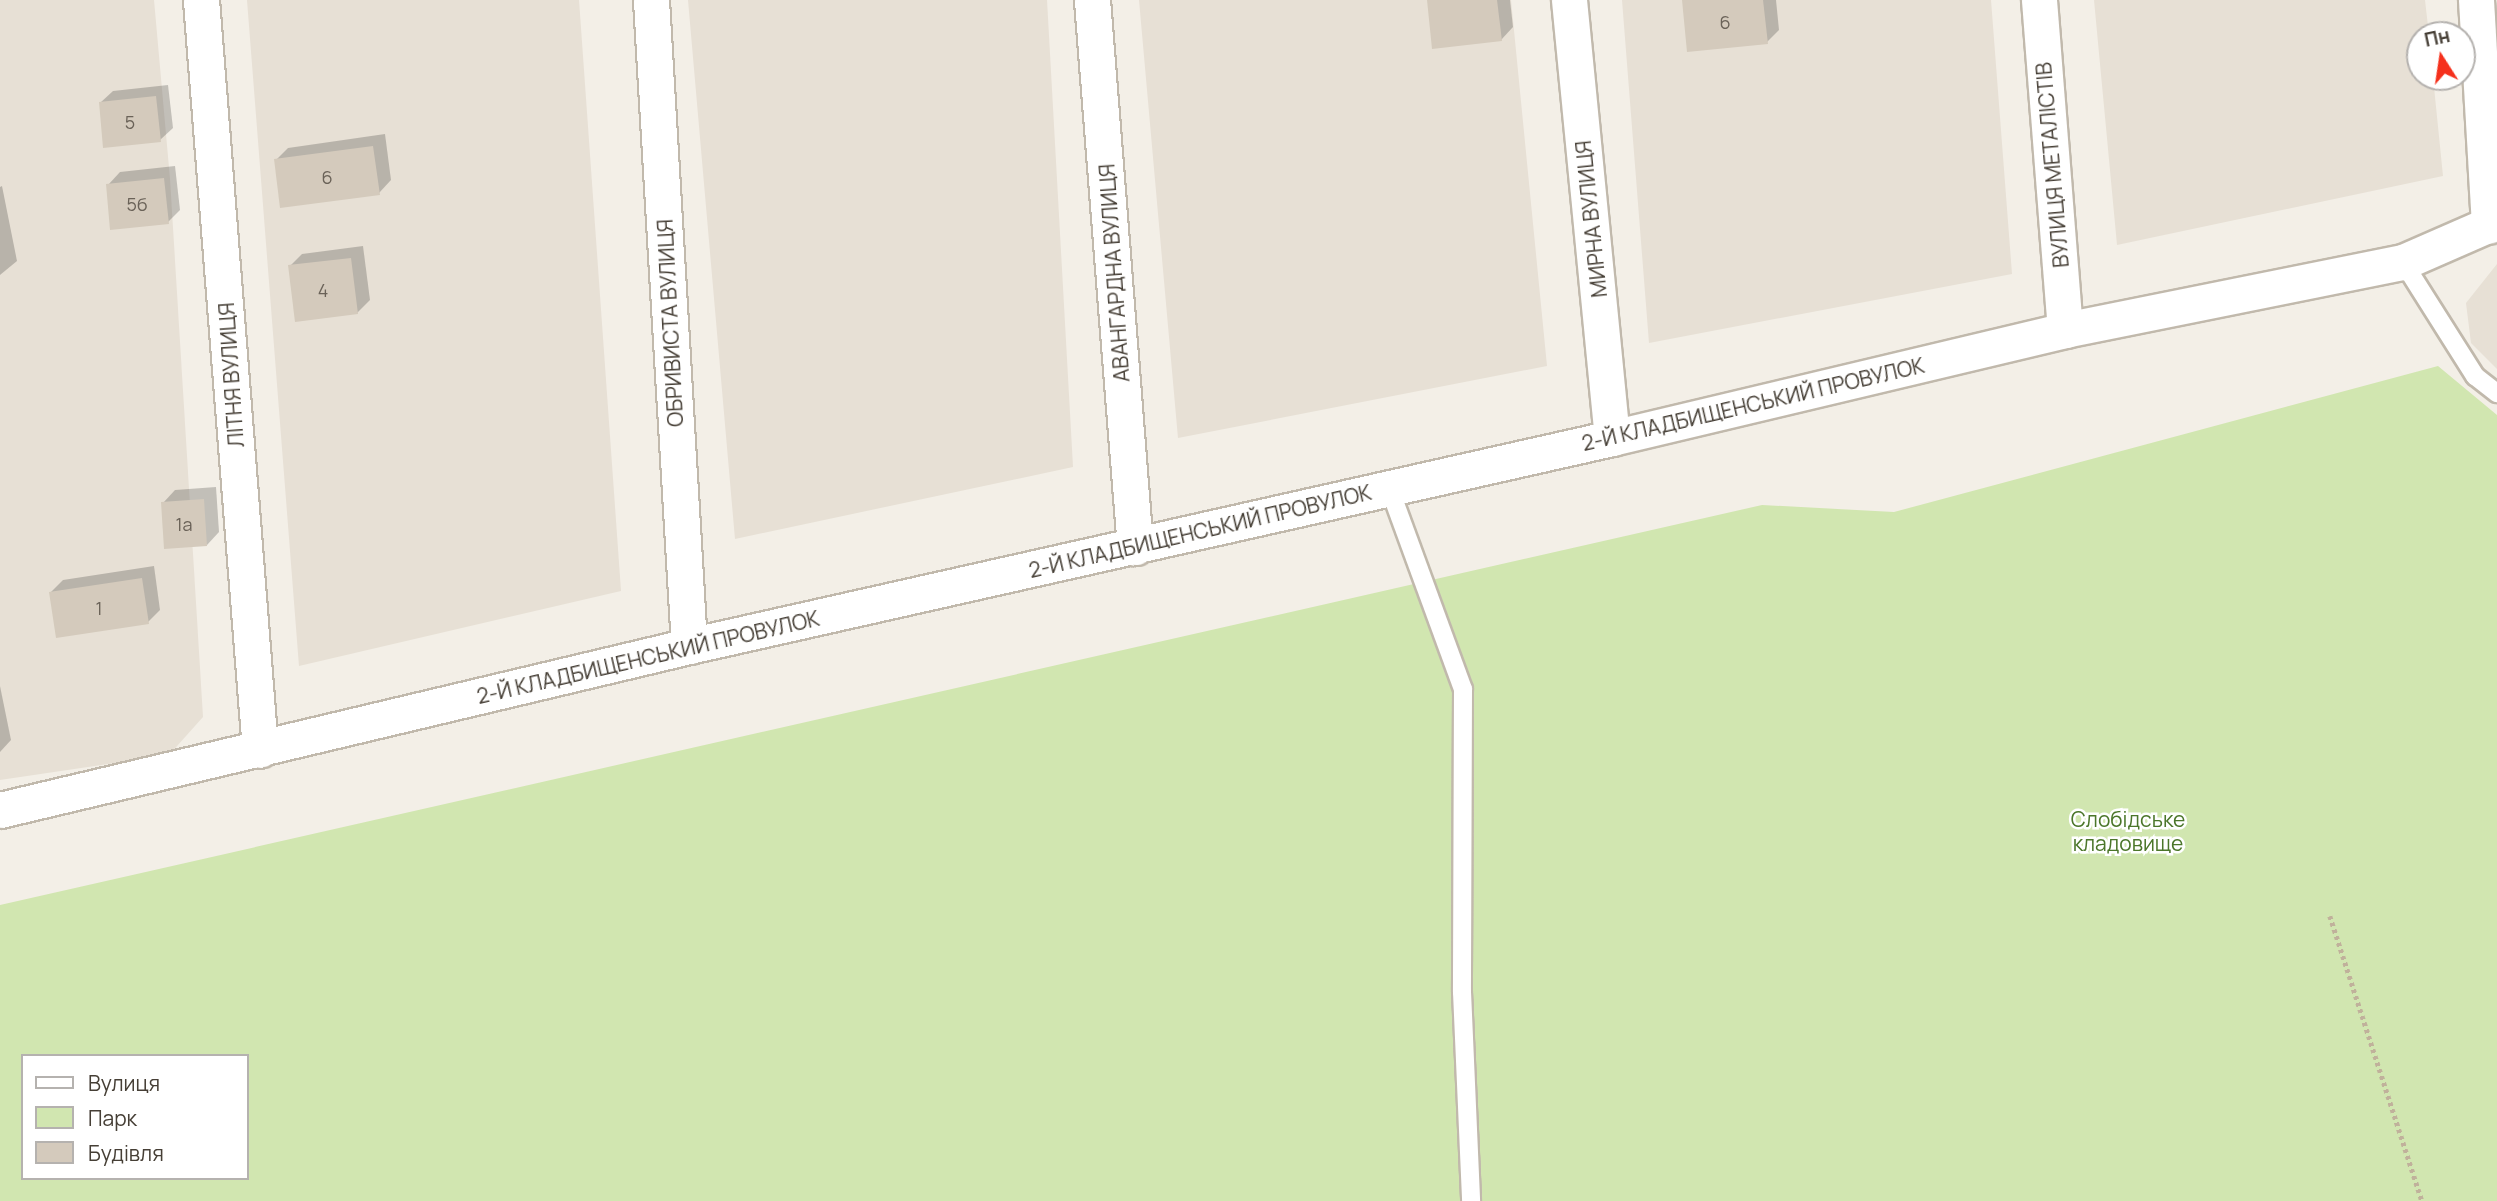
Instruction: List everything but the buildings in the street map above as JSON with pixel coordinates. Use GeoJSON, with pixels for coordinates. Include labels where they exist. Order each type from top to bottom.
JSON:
{"type":"FeatureCollection","features":[{"type":"Feature","properties":{"kind":"street","name":"ЛІТНЯ ВУЛИЦЯ"},"geometry":{"type":"LineString","coordinates":[[201,0],[260,750]]}},
{"type":"Feature","properties":{"kind":"street","name":"ОБРИВИСТА ВУЛИЦЯ"},"geometry":{"type":"LineString","coordinates":[[651,0],[689,646]]}},
{"type":"Feature","properties":{"kind":"street","name":"АВАНГАРДНА ВУЛИЦЯ"},"geometry":{"type":"LineString","coordinates":[[1092,0],[1135,547]]}},
{"type":"Feature","properties":{"kind":"street","name":"МИРНА ВУЛИЦЯ"},"geometry":{"type":"LineString","coordinates":[[1569,0],[1612,438]]}},
{"type":"Feature","properties":{"kind":"street","name":"ВУЛИЦЯ МЕТАЛІСТІВ"},"geometry":{"type":"LineString","coordinates":[[2039,0],[2065,330]]}},
{"type":"Feature","properties":{"kind":"street"},"geometry":{"type":"LineString","coordinates":[[2476,0],[2493,224]]}},
{"type":"Feature","properties":{"kind":"street","name":"2-Й КЛАДБИЩЕНСЬКИЙ ПРОВУЛОК"},"geometry":{"type":"LineString","coordinates":[[0,810],[689,646],[1612,438],[2065,330],[2403,262],[2493,224]]}},
{"type":"Feature","properties":{"kind":"lane"},"geometry":{"type":"LineString","coordinates":[[2403,262],[2475,376],[2497,393]]}},
{"type":"Feature","properties":{"kind":"lane"},"geometry":{"type":"LineString","coordinates":[[1389,487],[1463,690],[1462,992],[1471,1201]]}},
{"type":"Feature","properties":{"kind":"path"},"geometry":{"type":"LineString","coordinates":[[2330,916],[2422,1201]]}},
{"type":"Feature","properties":{"kind":"shaded area"},"geometry":{"type":"Polygon","coordinates":[[[0,0],[154,0],[170,179],[203,717],[169,755],[0,780],[0,0]]]}},
{"type":"Feature","properties":{"kind":"shaded area"},"geometry":{"type":"Polygon","coordinates":[[[247,0],[579,0],[621,591],[299,666],[247,0]]]}},
{"type":"Feature","properties":{"kind":"shaded area"},"geometry":{"type":"Polygon","coordinates":[[[688,0],[1047,0],[1073,467],[735,539],[688,0]]]}},
{"type":"Feature","properties":{"kind":"shaded area"},"geometry":{"type":"Polygon","coordinates":[[[1139,0],[1511,0],[1547,366],[1178,438],[1139,0]]]}},
{"type":"Feature","properties":{"kind":"shaded area"},"geometry":{"type":"Polygon","coordinates":[[[1622,0],[1991,0],[2012,274],[1649,343],[1622,0]]]}},
{"type":"Feature","properties":{"kind":"shaded area"},"geometry":{"type":"Polygon","coordinates":[[[2094,0],[2425,0],[2427,21],[2406,21],[2406,91],[2434,91],[2443,176],[2117,245],[2094,0]]]}},
{"type":"Feature","properties":{"kind":"shaded area"},"geometry":{"type":"Polygon","coordinates":[[[2497,264],[2497,369],[2471,343],[2466,303],[2497,264]]]}},
{"type":"Feature","properties":{"kind":"green space","name":"Слобідське кладовище"},"geometry":{"type":"Polygon","coordinates":[[[2438,366],[2497,415],[2497,1201],[0,1201],[0,905],[1762,505],[1894,512],[2438,366]]]}}]}
